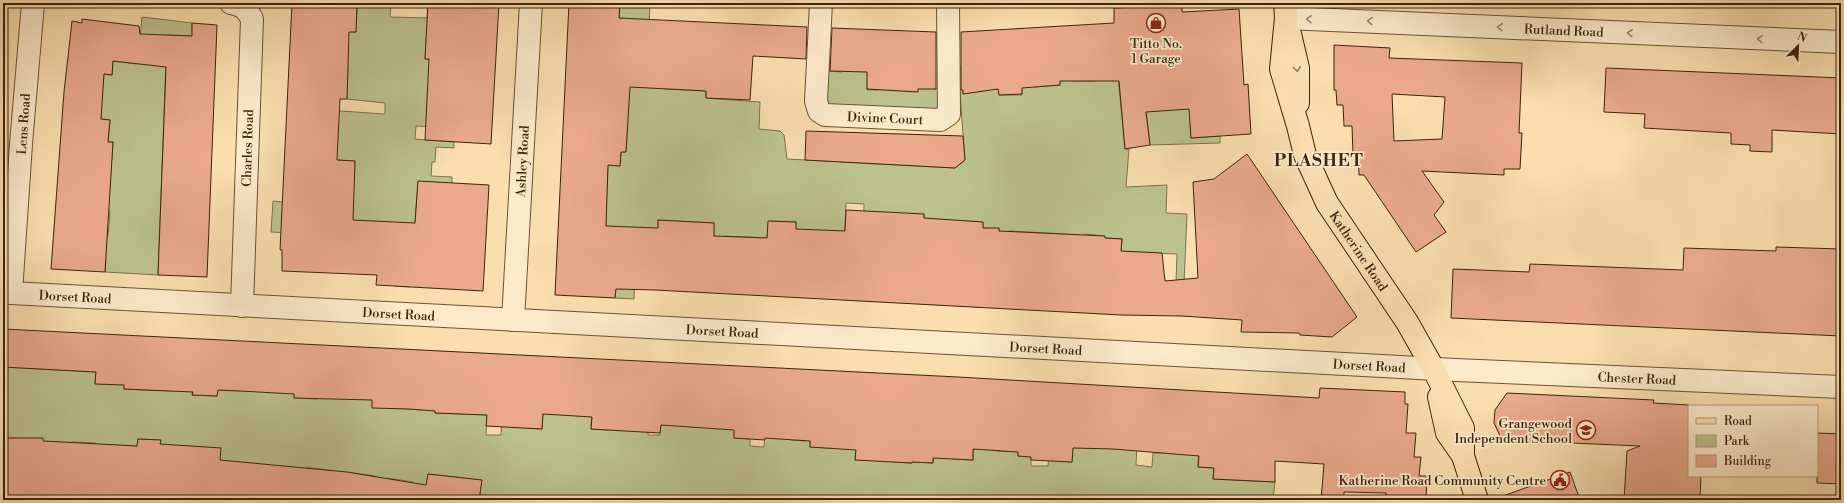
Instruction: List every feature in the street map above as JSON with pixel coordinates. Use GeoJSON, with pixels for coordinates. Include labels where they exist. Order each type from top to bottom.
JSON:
{"type":"FeatureCollection","features":[{"type":"Feature","properties":{"kind":"main road","name":"Katherine Road"},"geometry":{"type":"LineString","coordinates":[[1286,10],[1298,68],[1298,126],[1305,155],[1327,203],[1407,322],[1433,368],[1463,428],[1463,456],[1477,500]]}},
{"type":"Feature","properties":{"kind":"street","name":"Lens Road"},"geometry":{"type":"LineString","coordinates":[[11,293],[21,144],[33,3]]}},
{"type":"Feature","properties":{"kind":"street","name":"Charles Road"},"geometry":{"type":"LineString","coordinates":[[231,3],[238,4],[248,9],[252,19],[242,306]]}},
{"type":"Feature","properties":{"kind":"street","name":"Ashley Road"},"geometry":{"type":"LineString","coordinates":[[512,320],[531,3]]}},
{"type":"Feature","properties":{"kind":"street","name":"Divine Court"},"geometry":{"type":"LineString","coordinates":[[821,3],[816,102],[819,111],[825,115],[940,120],[949,114],[948,3]]}},
{"type":"Feature","properties":{"kind":"street","name":"Rutland Road"},"geometry":{"type":"LineString","coordinates":[[1286,10],[1841,42]]}},
{"type":"Feature","properties":{"kind":"street","name":"Dorset Road"},"geometry":{"type":"LineString","coordinates":[[11,293],[1433,368]]}},
{"type":"Feature","properties":{"kind":"street","name":"Chester Road"},"geometry":{"type":"LineString","coordinates":[[1433,368],[1841,387]]}},
{"type":"Feature","properties":{"kind":"green space"},"geometry":{"type":"Polygon","coordinates":[[[339,3],[391,3],[390,17],[427,18],[428,3],[462,3],[446,39],[426,38],[425,59],[435,59],[455,128],[416,126],[415,139],[454,142],[454,148],[436,147],[435,162],[432,162],[431,176],[452,177],[452,187],[418,182],[410,287],[395,286],[396,265],[366,236],[271,232],[273,201],[283,202],[337,181],[354,181],[355,161],[339,160],[324,163],[326,110],[385,114],[385,103],[347,99],[348,67],[341,32],[356,32],[357,7],[339,6],[339,3]]]}},
{"type":"Feature","properties":{"kind":"green space"},"geometry":{"type":"Polygon","coordinates":[[[620,3],[650,3],[648,49],[666,74],[665,89],[706,91],[706,98],[760,102],[759,129],[780,131],[784,135],[787,159],[955,168],[965,160],[958,67],[961,67],[963,94],[998,66],[999,95],[1022,95],[1021,63],[1034,87],[1060,85],[1057,65],[1071,65],[1071,81],[1093,81],[1093,57],[1118,77],[1125,149],[1129,149],[1126,187],[1167,185],[1166,213],[1187,214],[1184,284],[1176,283],[1177,254],[1121,252],[1122,239],[1105,238],[1104,236],[1085,234],[1084,252],[1064,248],[1065,234],[1009,231],[1008,250],[998,249],[999,229],[983,228],[983,222],[964,221],[963,234],[924,218],[924,214],[863,230],[864,204],[846,203],[843,266],[794,264],[796,222],[769,221],[767,238],[724,236],[722,260],[713,259],[714,223],[658,220],[658,229],[636,252],[634,299],[615,298],[617,264],[605,246],[606,219],[589,218],[606,208],[608,165],[620,166],[621,152],[626,152],[629,92],[619,19],[620,3]]]}},
{"type":"Feature","properties":{"kind":"green space"},"geometry":{"type":"Polygon","coordinates":[[[142,17],[192,23],[192,36],[167,35],[158,275],[105,272],[106,260],[89,259],[91,234],[108,236],[110,212],[108,211],[113,142],[108,142],[110,120],[101,119],[89,73],[112,75],[113,61],[137,64],[142,17]]]}},
{"type":"Feature","properties":{"kind":"green space"},"geometry":{"type":"Polygon","coordinates":[[[823,59],[830,60],[830,71],[842,72],[842,68],[868,62],[867,90],[879,90],[880,84],[939,89],[938,112],[831,107],[821,96],[823,59]]]}},
{"type":"Feature","properties":{"kind":"green space"},"geometry":{"type":"Polygon","coordinates":[[[1143,85],[1182,88],[1183,109],[1208,108],[1190,126],[1191,138],[1220,136],[1220,143],[1150,145],[1143,85]]]}},
{"type":"Feature","properties":{"kind":"green space"},"geometry":{"type":"Polygon","coordinates":[[[369,347],[395,408],[422,410],[436,386],[435,413],[487,415],[486,435],[501,435],[503,388],[527,428],[542,429],[543,409],[593,393],[591,429],[608,430],[648,424],[648,435],[660,435],[663,397],[736,402],[734,438],[750,439],[750,446],[764,447],[767,405],[790,440],[805,441],[807,406],[812,406],[810,447],[829,448],[858,409],[855,460],[893,454],[892,462],[933,463],[934,448],[953,459],[973,460],[974,437],[993,439],[992,450],[1007,452],[1010,418],[1020,418],[1018,456],[1031,457],[1031,466],[1048,466],[1051,419],[1059,461],[1072,462],[1073,441],[1138,422],[1136,465],[1152,467],[1153,453],[1168,453],[1170,426],[1199,443],[1198,467],[1214,468],[1213,479],[1275,482],[1273,500],[605,500],[583,497],[582,500],[530,500],[508,497],[507,500],[495,500],[495,496],[480,495],[481,480],[428,474],[424,500],[410,500],[413,482],[387,478],[383,500],[371,500],[375,476],[347,472],[331,498],[335,471],[307,467],[304,492],[251,463],[158,456],[160,440],[138,439],[137,446],[102,445],[95,455],[95,443],[72,442],[71,455],[3,441],[3,367],[96,372],[95,383],[125,373],[124,389],[170,391],[193,389],[192,395],[217,396],[218,390],[240,391],[295,382],[294,398],[317,399],[369,347]]]}},
{"type":"Feature","properties":{"kind":"building"},"geometry":{"type":"Polygon","coordinates":[[[292,3],[339,3],[339,6],[357,7],[356,32],[349,32],[347,99],[340,99],[337,160],[355,161],[353,220],[415,223],[418,181],[489,185],[483,291],[376,285],[377,275],[282,271],[282,250],[280,250],[292,3]]]}},
{"type":"Feature","properties":{"kind":"building"},"geometry":{"type":"Polygon","coordinates":[[[428,3],[499,3],[491,144],[425,140],[429,59],[425,59],[428,3]]]}},
{"type":"Feature","properties":{"kind":"building"},"geometry":{"type":"Polygon","coordinates":[[[569,3],[620,3],[619,18],[807,27],[806,59],[753,56],[750,100],[706,98],[706,91],[630,87],[626,152],[621,152],[620,166],[608,165],[606,226],[658,228],[658,220],[714,223],[714,236],[767,238],[768,221],[796,222],[796,229],[845,231],[846,210],[924,214],[924,218],[983,222],[983,228],[999,228],[999,231],[1105,236],[1105,238],[1122,239],[1121,251],[1162,253],[1165,281],[1198,278],[1193,182],[1214,179],[1247,154],[1357,317],[1332,337],[1300,335],[1299,333],[1241,332],[1242,320],[1182,316],[1121,315],[655,290],[616,289],[615,298],[555,295],[569,3]]]}},
{"type":"Feature","properties":{"kind":"building"},"geometry":{"type":"Polygon","coordinates":[[[1182,5],[1182,12],[1239,9],[1244,85],[1248,84],[1251,134],[1191,138],[1189,109],[1146,112],[1150,145],[1125,149],[1119,81],[1060,81],[1060,85],[1022,88],[1022,94],[999,95],[998,89],[963,94],[963,90],[961,90],[961,32],[1114,23],[1114,8],[1182,5]]]}},
{"type":"Feature","properties":{"kind":"building"},"geometry":{"type":"Polygon","coordinates":[[[82,19],[139,26],[140,34],[192,36],[192,23],[217,25],[207,277],[158,275],[166,67],[113,61],[112,75],[104,74],[101,119],[110,120],[108,142],[113,142],[105,272],[51,269],[64,92],[72,21],[82,23],[82,19]]]}},
{"type":"Feature","properties":{"kind":"building"},"geometry":{"type":"Polygon","coordinates":[[[832,28],[936,32],[936,89],[918,89],[918,92],[867,89],[867,72],[830,71],[832,28]]]}},
{"type":"Feature","properties":{"kind":"building"},"geometry":{"type":"Polygon","coordinates":[[[1334,45],[1390,48],[1389,58],[1522,63],[1519,133],[1522,133],[1520,169],[1504,169],[1504,175],[1422,171],[1444,202],[1434,215],[1446,232],[1416,252],[1364,175],[1359,175],[1358,153],[1353,154],[1352,126],[1344,126],[1343,105],[1337,105],[1336,90],[1334,90],[1334,45]],[[1392,94],[1394,141],[1442,139],[1445,97],[1392,94]]]}},
{"type":"Feature","properties":{"kind":"building"},"geometry":{"type":"Polygon","coordinates":[[[1606,68],[1841,78],[1841,134],[1772,130],[1772,152],[1750,151],[1750,145],[1731,144],[1731,133],[1644,128],[1645,114],[1604,112],[1606,68]]]}},
{"type":"Feature","properties":{"kind":"building"},"geometry":{"type":"Polygon","coordinates":[[[806,131],[963,136],[965,160],[955,168],[805,160],[806,131]]]}},
{"type":"Feature","properties":{"kind":"building"},"geometry":{"type":"Polygon","coordinates":[[[1776,247],[1841,249],[1841,336],[1451,318],[1453,269],[1529,272],[1530,264],[1683,270],[1684,248],[1776,251],[1776,247]]]}},
{"type":"Feature","properties":{"kind":"building"},"geometry":{"type":"Polygon","coordinates":[[[3,329],[958,377],[1319,398],[1320,388],[1405,392],[1405,404],[1408,404],[1406,433],[1416,433],[1414,457],[1421,457],[1419,476],[1427,476],[1426,500],[1386,500],[1386,493],[1344,492],[1344,500],[1321,500],[1324,464],[1275,461],[1275,482],[1213,479],[1214,468],[1198,467],[1199,456],[1113,449],[1073,448],[1072,462],[1031,460],[1031,457],[1018,456],[1018,452],[973,449],[973,460],[933,458],[933,463],[912,463],[855,460],[856,450],[810,447],[810,441],[765,438],[765,440],[734,438],[734,430],[661,425],[660,433],[591,429],[592,417],[543,414],[542,429],[486,426],[487,415],[435,413],[435,411],[409,409],[372,408],[372,400],[294,398],[294,394],[218,390],[217,396],[192,395],[193,392],[124,389],[124,385],[95,384],[96,372],[3,367],[3,329]]]}},
{"type":"Feature","properties":{"kind":"building","name":"Grangewood Independent School"},"geometry":{"type":"Polygon","coordinates":[[[1507,393],[1654,400],[1653,403],[1689,405],[1688,477],[1701,477],[1700,500],[1624,500],[1627,451],[1640,446],[1502,440],[1494,423],[1495,410],[1507,393]]]}},
{"type":"Feature","properties":{"kind":"building"},"geometry":{"type":"Polygon","coordinates":[[[1818,433],[1841,434],[1841,484],[1817,483],[1818,433]]]}},
{"type":"Feature","properties":{"kind":"building"},"geometry":{"type":"Polygon","coordinates":[[[3,438],[43,438],[43,441],[137,446],[138,439],[161,440],[160,444],[221,448],[220,460],[347,472],[426,485],[428,474],[482,480],[479,500],[3,500],[3,438]]]}},
{"type":"Feature","properties":{"kind":"building","name":"Katherine Road Community Centre"},"geometry":{"type":"Polygon","coordinates":[[[1570,472],[1580,500],[1500,500],[1500,497],[1570,472]]]}},
{"type":"Feature","properties":{"kind":"place","name":"Titto No. 1 Garage"},"geometry":{"type":"Point","coordinates":[1156,23]}},
{"type":"Feature","properties":{"kind":"place","name":"Grangewood Independent School"},"geometry":{"type":"Point","coordinates":[1586,430]}},
{"type":"Feature","properties":{"kind":"place","name":"Katherine Road Community Centre"},"geometry":{"type":"Point","coordinates":[1560,480]}},
{"type":"Feature","properties":{"kind":"district","name":"PLASHET"},"geometry":{"type":"Point","coordinates":[1319,160]}}]}
